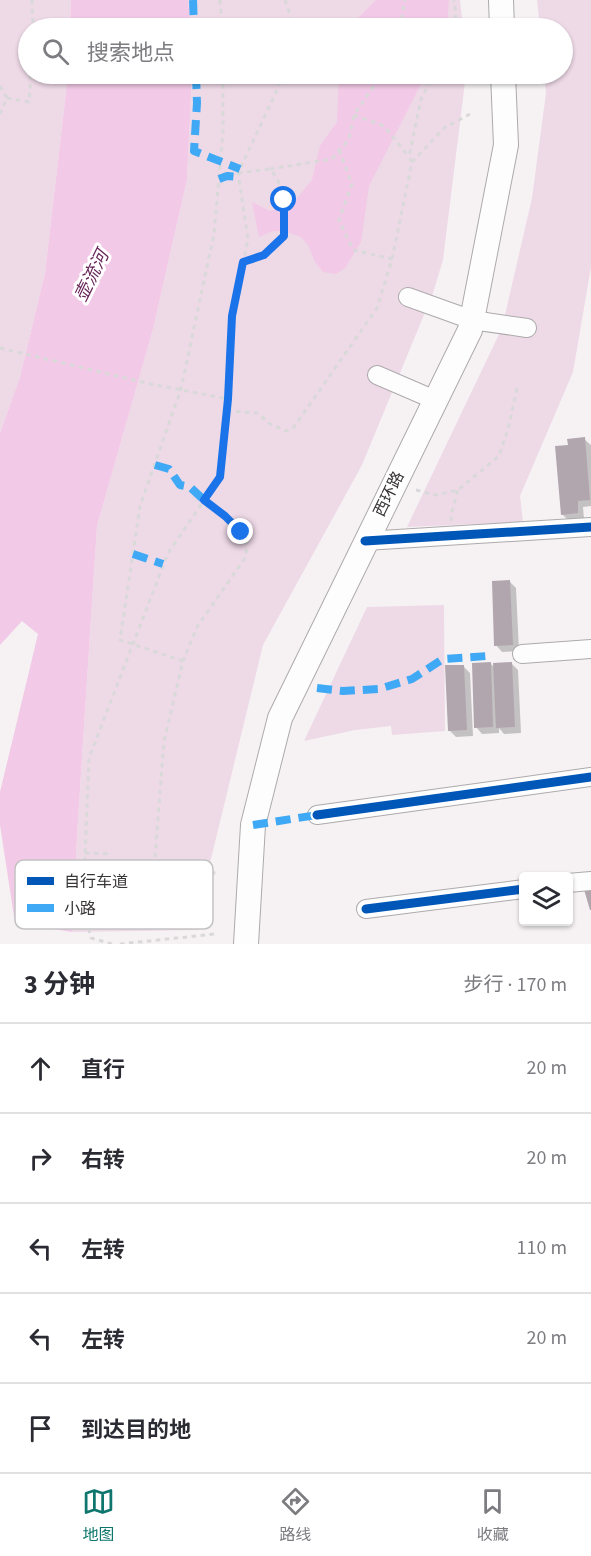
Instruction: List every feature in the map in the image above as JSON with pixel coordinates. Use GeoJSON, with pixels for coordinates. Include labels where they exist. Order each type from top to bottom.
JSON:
{"type":"FeatureCollection","features":[{"type":"Feature","properties":{"kind":"main road"},"geometry":{"type":"LineString","coordinates":[[501,0],[502,18]]}},
{"type":"Feature","properties":{"kind":"main road","name":"西环路"},"geometry":{"type":"LineString","coordinates":[[246,944],[253,825],[280,718],[470,330],[506,145],[503,84]]}},
{"type":"Feature","properties":{"kind":"street"},"geometry":{"type":"LineString","coordinates":[[408,297],[472,320],[527,328]]}},
{"type":"Feature","properties":{"kind":"street"},"geometry":{"type":"LineString","coordinates":[[377,375],[435,400]]}},
{"type":"Feature","properties":{"kind":"street"},"geometry":{"type":"LineString","coordinates":[[365,542],[591,526]]}},
{"type":"Feature","properties":{"kind":"street"},"geometry":{"type":"LineString","coordinates":[[522,654],[591,649]]}},
{"type":"Feature","properties":{"kind":"street"},"geometry":{"type":"LineString","coordinates":[[317,815],[591,777]]}},
{"type":"Feature","properties":{"kind":"street"},"geometry":{"type":"LineString","coordinates":[[573,883],[591,881]]}},
{"type":"Feature","properties":{"kind":"street"},"geometry":{"type":"LineString","coordinates":[[366,909],[519,890]]}},
{"type":"Feature","properties":{"kind":"path"},"geometry":{"type":"LineString","coordinates":[[32,0],[33,18]]}},
{"type":"Feature","properties":{"kind":"path"},"geometry":{"type":"LineString","coordinates":[[220,0],[221,18]]}},
{"type":"Feature","properties":{"kind":"path"},"geometry":{"type":"LineString","coordinates":[[285,0],[289,18]]}},
{"type":"Feature","properties":{"kind":"path"},"geometry":{"type":"LineString","coordinates":[[402,18],[405,0]]}},
{"type":"Feature","properties":{"kind":"path"},"geometry":{"type":"LineString","coordinates":[[454,0],[455,18]]}},
{"type":"Feature","properties":{"kind":"path"},"geometry":{"type":"LineString","coordinates":[[0,86],[7,98],[29,102],[30,84]]}},
{"type":"Feature","properties":{"kind":"path"},"geometry":{"type":"LineString","coordinates":[[183,661],[120,640],[140,506],[181,389],[214,234],[223,132],[223,84]]}},
{"type":"Feature","properties":{"kind":"path"},"geometry":{"type":"LineString","coordinates":[[85,860],[89,758],[168,553],[220,477],[228,399],[232,316],[248,239],[238,173],[279,84]]}},
{"type":"Feature","properties":{"kind":"path"},"geometry":{"type":"LineString","coordinates":[[238,173],[332,159],[348,139],[354,115],[375,84]]}},
{"type":"Feature","properties":{"kind":"path"},"geometry":{"type":"LineString","coordinates":[[409,157],[421,99],[429,84]]}},
{"type":"Feature","properties":{"kind":"path"},"geometry":{"type":"LineString","coordinates":[[0,114],[7,98]]}},
{"type":"Feature","properties":{"kind":"path"},"geometry":{"type":"LineString","coordinates":[[227,411],[258,413],[270,424],[286,431],[294,427],[377,308],[392,259],[412,162],[444,128],[470,114]]}},
{"type":"Feature","properties":{"kind":"path"},"geometry":{"type":"LineString","coordinates":[[354,115],[384,126],[412,162]]}},
{"type":"Feature","properties":{"kind":"path"},"geometry":{"type":"LineString","coordinates":[[339,150],[352,184],[339,220],[353,250],[392,259]]}},
{"type":"Feature","properties":{"kind":"path"},"geometry":{"type":"LineString","coordinates":[[243,262],[264,255],[284,236],[284,200],[279,180],[270,169]]}},
{"type":"Feature","properties":{"kind":"path"},"geometry":{"type":"LineString","coordinates":[[0,348],[151,384],[228,399]]}},
{"type":"Feature","properties":{"kind":"path"},"geometry":{"type":"LineString","coordinates":[[416,490],[436,495],[458,490],[499,456],[508,429],[518,384]]}},
{"type":"Feature","properties":{"kind":"path"},"geometry":{"type":"LineString","coordinates":[[451,536],[451,515],[458,490]]}},
{"type":"Feature","properties":{"kind":"path"},"geometry":{"type":"LineString","coordinates":[[155,857],[164,741],[183,661],[197,627],[245,558],[247,545],[241,532],[204,500]]}},
{"type":"Feature","properties":{"kind":"path"},"geometry":{"type":"LineString","coordinates":[[85,853],[112,854]]}},
{"type":"Feature","properties":{"kind":"path"},"geometry":{"type":"LineString","coordinates":[[213,873],[220,873]]}},
{"type":"Feature","properties":{"kind":"path"},"geometry":{"type":"LineString","coordinates":[[89,929],[91,938],[112,944]]}},
{"type":"Feature","properties":{"kind":"path"},"geometry":{"type":"LineString","coordinates":[[120,944],[215,934]]}},
{"type":"Feature","properties":{"kind":"shaded area"},"geometry":{"type":"Polygon","coordinates":[[[0,0],[71,0],[70,18],[18,18],[18,84],[66,84],[45,273],[20,377],[0,433],[0,0]]]}},
{"type":"Feature","properties":{"kind":"shaded area"},"geometry":{"type":"Polygon","coordinates":[[[188,0],[460,0],[462,18],[190,18],[188,0]]]}},
{"type":"Feature","properties":{"kind":"shaded area"},"geometry":{"type":"Polygon","coordinates":[[[537,0],[591,0],[591,267],[573,372],[520,496],[523,522],[407,527],[502,328],[532,198],[546,93],[545,84],[573,84],[573,18],[539,18],[537,0]]]}},
{"type":"Feature","properties":{"kind":"shaded area"},"geometry":{"type":"Polygon","coordinates":[[[192,84],[465,84],[443,260],[433,293],[362,465],[263,645],[211,860],[76,860],[97,526],[153,329],[187,180],[192,84]]]}},
{"type":"Feature","properties":{"kind":"shaded area"},"geometry":{"type":"Polygon","coordinates":[[[444,605],[445,731],[392,735],[391,726],[355,730],[304,741],[367,607],[444,605]]]}},
{"type":"Feature","properties":{"kind":"shaded area"},"geometry":{"type":"Polygon","coordinates":[[[72,929],[199,929],[199,930],[72,932],[72,929]]]}},
{"type":"Feature","properties":{"kind":"water"},"geometry":{"type":"Polygon","coordinates":[[[71,0],[188,0],[190,18],[70,18],[71,0]]]}},
{"type":"Feature","properties":{"kind":"water"},"geometry":{"type":"Polygon","coordinates":[[[376,0],[449,0],[448,18],[358,18],[376,0]]]}},
{"type":"Feature","properties":{"kind":"water","name":"壶流河"},"geometry":{"type":"Polygon","coordinates":[[[66,84],[192,84],[187,180],[153,329],[97,526],[76,860],[15,860],[15,923],[0,825],[0,792],[38,634],[22,621],[0,645],[0,433],[20,377],[45,273],[66,84]]]}},
{"type":"Feature","properties":{"kind":"water"},"geometry":{"type":"Polygon","coordinates":[[[339,84],[421,84],[369,186],[361,242],[345,268],[336,274],[323,272],[301,237],[287,232],[273,231],[259,237],[252,202],[270,211],[291,205],[312,180],[320,146],[337,122],[339,84]]]}},
{"type":"Feature","properties":{"kind":"water"},"geometry":{"type":"Polygon","coordinates":[[[53,929],[72,929],[72,932],[53,929]]]}},
{"type":"Feature","properties":{"kind":"building"},"geometry":{"type":"Polygon","coordinates":[[[585,437],[590,500],[578,501],[578,513],[561,515],[555,446],[568,445],[567,439],[585,437]]]}},
{"type":"Feature","properties":{"kind":"building"},"geometry":{"type":"Polygon","coordinates":[[[510,580],[513,645],[494,646],[492,581],[510,580]]]}},
{"type":"Feature","properties":{"kind":"building"},"geometry":{"type":"Polygon","coordinates":[[[491,662],[493,727],[474,728],[472,663],[491,662]]]}},
{"type":"Feature","properties":{"kind":"building"},"geometry":{"type":"Polygon","coordinates":[[[512,662],[515,727],[496,728],[493,663],[512,662]]]}},
{"type":"Feature","properties":{"kind":"building"},"geometry":{"type":"Polygon","coordinates":[[[445,665],[464,665],[467,730],[448,731],[445,665]]]}},
{"type":"Feature","properties":{"kind":"building"},"geometry":{"type":"Polygon","coordinates":[[[591,885],[591,910],[590,910],[583,886],[591,885]]]}},
{"type":"Feature","properties":{"kind":"marked path"},"geometry":{"type":"LineString","coordinates":[[193,0],[194,18]]}},
{"type":"Feature","properties":{"kind":"marked path"},"geometry":{"type":"LineString","coordinates":[[196,84],[194,151],[240,169]]}},
{"type":"Feature","properties":{"kind":"marked path"},"geometry":{"type":"LineString","coordinates":[[219,179],[227,176],[238,177]]}},
{"type":"Feature","properties":{"kind":"marked path"},"geometry":{"type":"LineString","coordinates":[[155,465],[169,469],[180,485],[190,487],[204,500]]}},
{"type":"Feature","properties":{"kind":"marked path"},"geometry":{"type":"LineString","coordinates":[[133,554],[163,564]]}},
{"type":"Feature","properties":{"kind":"marked path"},"geometry":{"type":"LineString","coordinates":[[317,688],[343,691],[379,689],[412,679],[443,659],[487,656]]}},
{"type":"Feature","properties":{"kind":"marked path"},"geometry":{"type":"LineString","coordinates":[[253,825],[317,815]]}},
{"type":"Feature","properties":{"kind":"cycle path"},"geometry":{"type":"LineString","coordinates":[[365,541],[591,527]]}},
{"type":"Feature","properties":{"kind":"cycle path"},"geometry":{"type":"LineString","coordinates":[[317,815],[591,777]]}},
{"type":"Feature","properties":{"kind":"cycle path"},"geometry":{"type":"LineString","coordinates":[[366,909],[519,890]]}},
{"type":"Feature","properties":{"kind":"route"},"geometry":{"type":"LineString","coordinates":[[241,532],[204,500],[220,477],[228,399],[232,316],[243,262],[264,255],[284,236],[284,200]]}}]}
